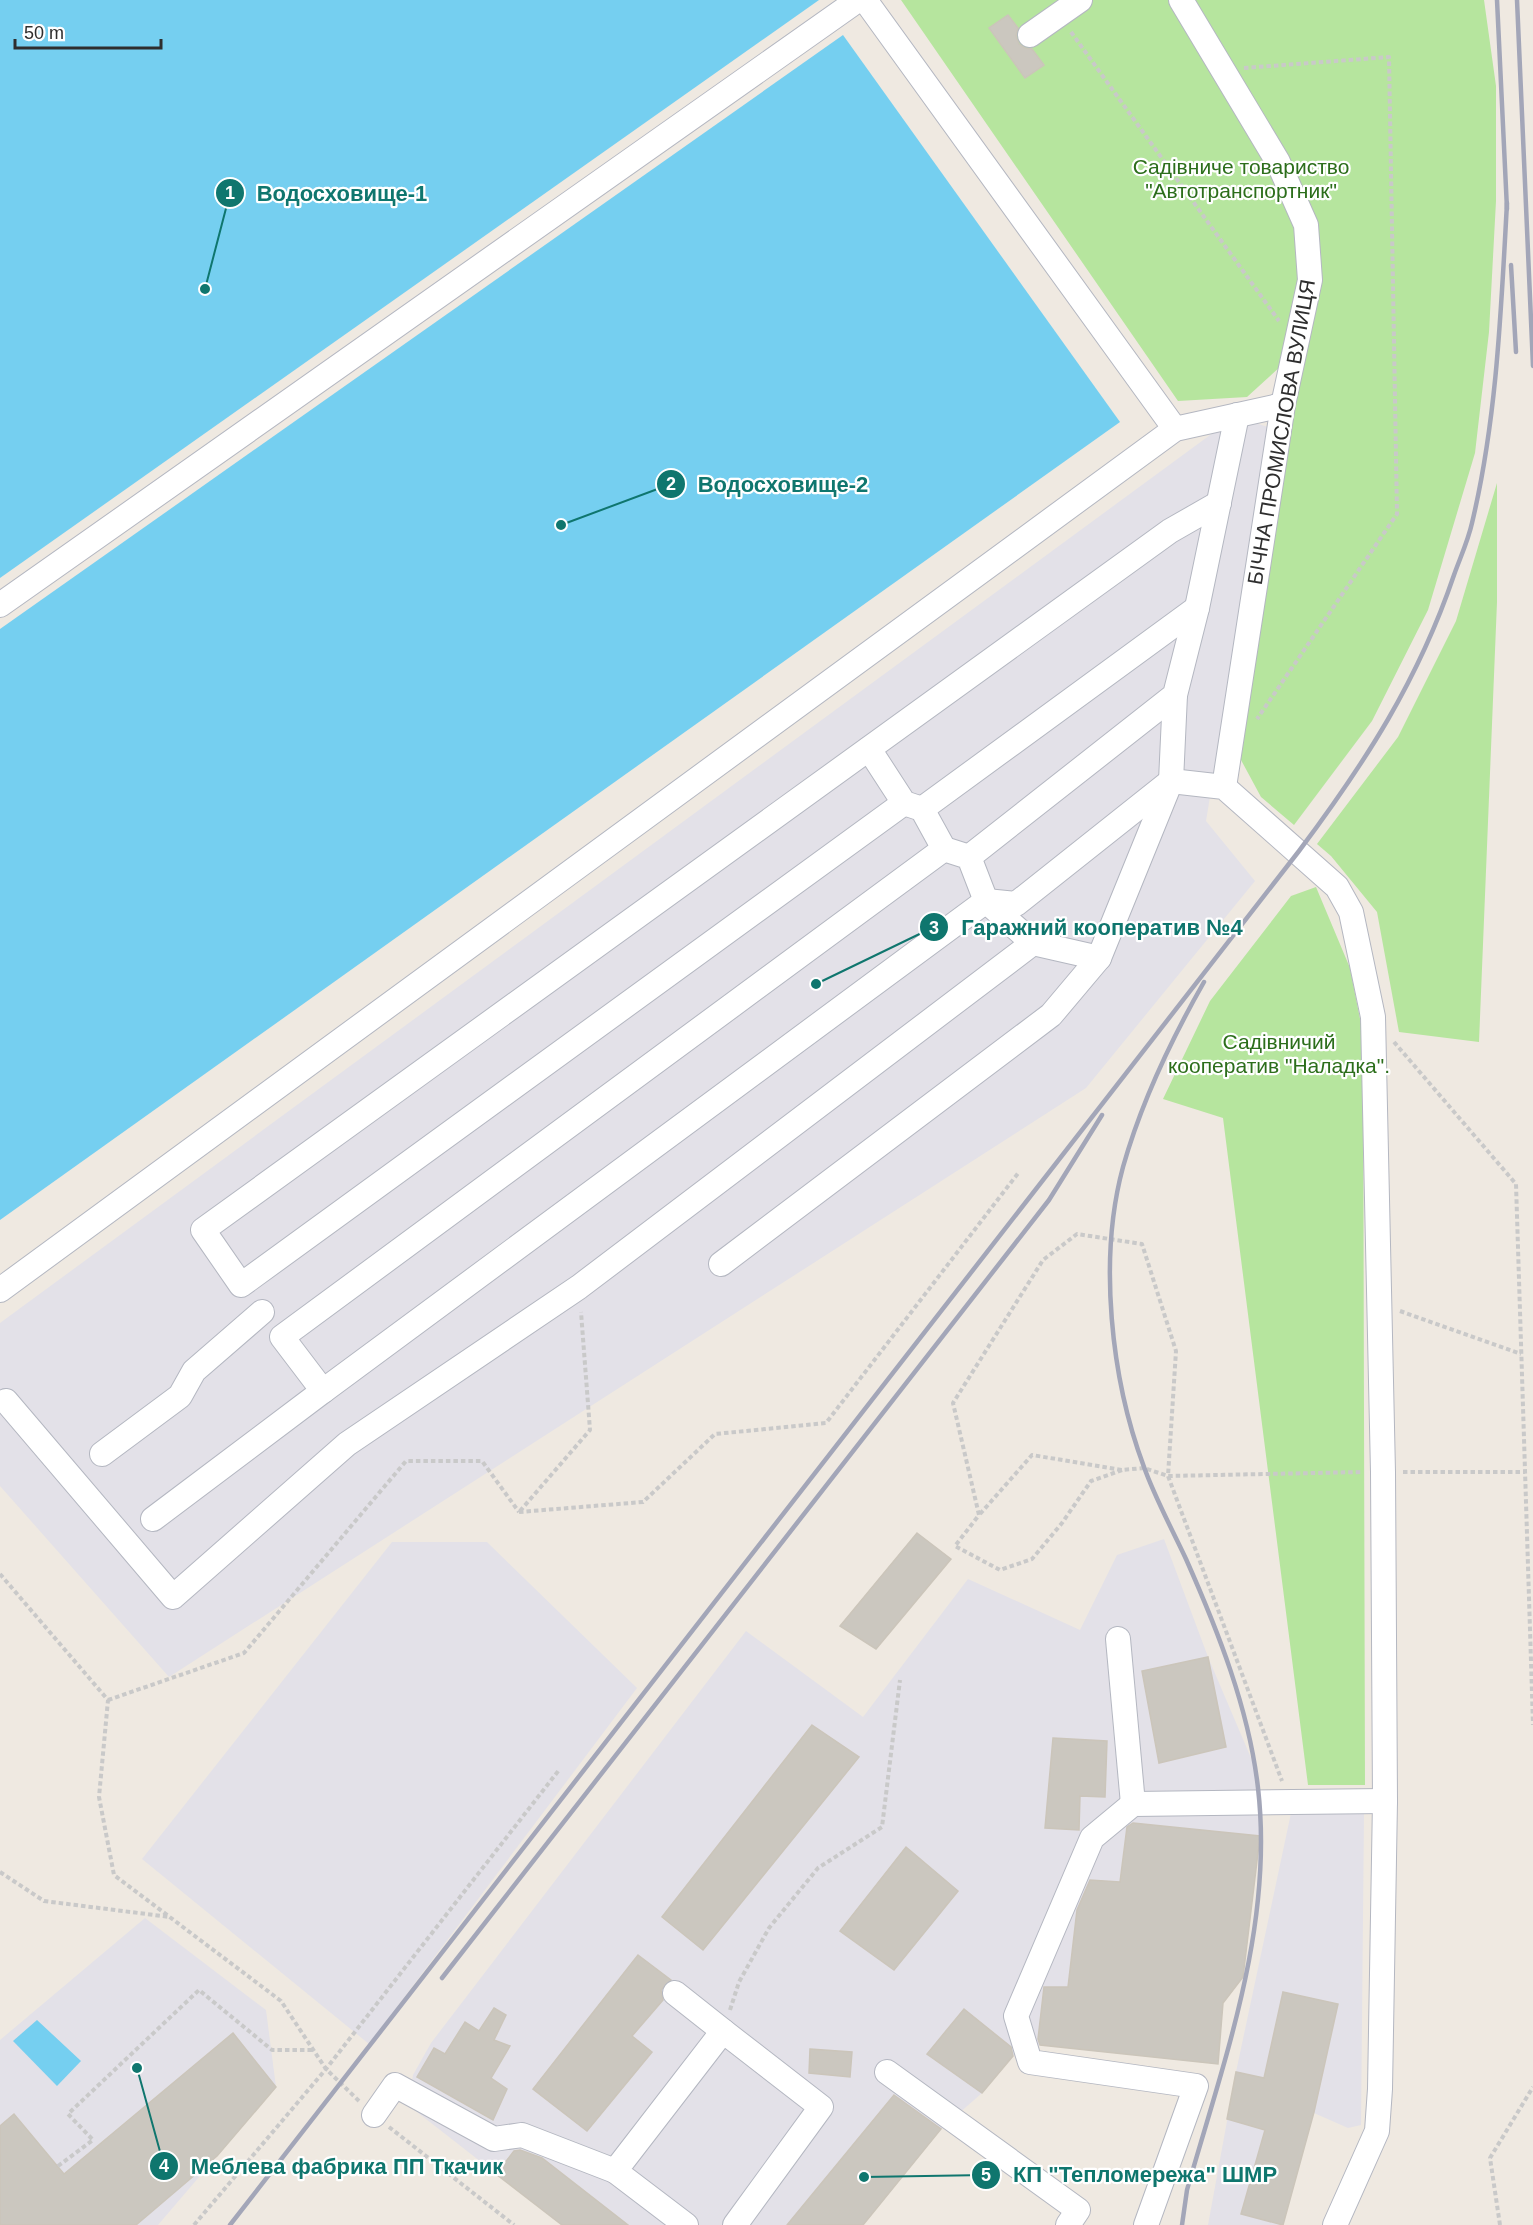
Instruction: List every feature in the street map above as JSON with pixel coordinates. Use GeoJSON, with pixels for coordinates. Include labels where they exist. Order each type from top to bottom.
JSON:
{"type":"FeatureCollection","features":[{"type":"Feature","properties":{"kind":"lane"},"geometry":{"type":"LineString","coordinates":[[0,605],[858,0]]}},
{"type":"Feature","properties":{"kind":"lane"},"geometry":{"type":"LineString","coordinates":[[865,0],[1175,429]]}},
{"type":"Feature","properties":{"kind":"lane"},"geometry":{"type":"LineString","coordinates":[[1030,35],[1080,0]]}},
{"type":"Feature","properties":{"kind":"lane","name":"БІЧНА ПРОМИСЛОВА ВУЛИЦЯ"},"geometry":{"type":"LineString","coordinates":[[1181,0],[1278,162],[1306,225],[1310,279],[1283,405],[1224,787]]}},
{"type":"Feature","properties":{"kind":"lane"},"geometry":{"type":"LineString","coordinates":[[0,1290],[1175,429],[1283,405]]}},
{"type":"Feature","properties":{"kind":"lane"},"geometry":{"type":"LineString","coordinates":[[721,1264],[1051,1015],[1099,958],[1171,781],[1175,695],[1197,608],[1237,415]]}},
{"type":"Feature","properties":{"kind":"lane"},"geometry":{"type":"LineString","coordinates":[[324,1391],[241,1285],[203,1230],[1170,531],[1219,503]]}},
{"type":"Feature","properties":{"kind":"lane"},"geometry":{"type":"LineString","coordinates":[[241,1285],[913,806],[1197,608]]}},
{"type":"Feature","properties":{"kind":"lane"},"geometry":{"type":"LineString","coordinates":[[969,857],[1175,695]]}},
{"type":"Feature","properties":{"kind":"lane"},"geometry":{"type":"LineString","coordinates":[[869,749],[944,849],[969,857]]}},
{"type":"Feature","properties":{"kind":"lane"},"geometry":{"type":"LineString","coordinates":[[153,1519],[986,901],[1016,904],[1171,781],[1224,787],[1337,887],[1351,912],[1373,1017],[1383,1472],[1385,1801],[1377,2131],[1335,2225]]}},
{"type":"Feature","properties":{"kind":"lane"},"geometry":{"type":"LineString","coordinates":[[282,1337],[944,849]]}},
{"type":"Feature","properties":{"kind":"lane"},"geometry":{"type":"LineString","coordinates":[[969,857],[986,901],[1033,943],[1099,958]]}},
{"type":"Feature","properties":{"kind":"lane"},"geometry":{"type":"LineString","coordinates":[[6,1401],[173,1597],[347,1444],[579,1287],[1033,943]]}},
{"type":"Feature","properties":{"kind":"lane"},"geometry":{"type":"LineString","coordinates":[[102,1454],[180,1396],[194,1371],[262,1312]]}},
{"type":"Feature","properties":{"kind":"lane"},"geometry":{"type":"LineString","coordinates":[[1118,1639],[1133,1804]]}},
{"type":"Feature","properties":{"kind":"lane"},"geometry":{"type":"LineString","coordinates":[[1146,2225],[1196,2086],[1030,2062],[1016,2016],[1092,1838],[1133,1804],[1385,1801]]}},
{"type":"Feature","properties":{"kind":"lane"},"geometry":{"type":"LineString","coordinates":[[675,1993],[821,2107],[735,2225]]}},
{"type":"Feature","properties":{"kind":"lane"},"geometry":{"type":"LineString","coordinates":[[615,2171],[723,2031]]}},
{"type":"Feature","properties":{"kind":"lane"},"geometry":{"type":"LineString","coordinates":[[887,2072],[1078,2210],[1068,2225]]}},
{"type":"Feature","properties":{"kind":"lane"},"geometry":{"type":"LineString","coordinates":[[374,2115],[395,2085],[494,2139],[522,2135],[615,2171],[686,2225]]}},
{"type":"Feature","properties":{"kind":"path"},"geometry":{"type":"LineString","coordinates":[[1058,15],[1295,343]]}},
{"type":"Feature","properties":{"kind":"path"},"geometry":{"type":"LineString","coordinates":[[1222,69],[1389,57],[1397,514],[1253,725]]}},
{"type":"Feature","properties":{"kind":"path"},"geometry":{"type":"LineString","coordinates":[[1373,1017],[1516,1184],[1533,1725]]}},
{"type":"Feature","properties":{"kind":"path"},"geometry":{"type":"LineString","coordinates":[[519,1512],[643,1502],[715,1434],[826,1423],[1019,1172]]}},
{"type":"Feature","properties":{"kind":"path"},"geometry":{"type":"LineString","coordinates":[[979,1515],[953,1404],[1043,1260],[1077,1234],[1142,1244],[1176,1351],[1168,1476],[1290,1801]]}},
{"type":"Feature","properties":{"kind":"path"},"geometry":{"type":"LineString","coordinates":[[519,1512],[590,1430],[579,1287]]}},
{"type":"Feature","properties":{"kind":"path"},"geometry":{"type":"LineString","coordinates":[[1378,1303],[1521,1354]]}},
{"type":"Feature","properties":{"kind":"path"},"geometry":{"type":"LineString","coordinates":[[1122,1470],[1032,1455],[955,1546],[1000,1570],[1032,1559],[1062,1523],[1091,1481],[1122,1470],[1144,1468],[1168,1476],[1525,1472]]}},
{"type":"Feature","properties":{"kind":"path"},"geometry":{"type":"LineString","coordinates":[[108,1700],[243,1653],[406,1461],[482,1461],[519,1512]]}},
{"type":"Feature","properties":{"kind":"path"},"geometry":{"type":"LineString","coordinates":[[0,1574],[108,1700],[99,1797],[114,1875],[281,2001],[326,2069],[374,2115],[514,2225]]}},
{"type":"Feature","properties":{"kind":"path"},"geometry":{"type":"LineString","coordinates":[[723,2031],[739,1982],[769,1928],[818,1868],[882,1827],[900,1680]]}},
{"type":"Feature","properties":{"kind":"path"},"geometry":{"type":"LineString","coordinates":[[194,2225],[326,2069],[559,1770]]}},
{"type":"Feature","properties":{"kind":"path"},"geometry":{"type":"LineString","coordinates":[[0,1872],[44,1901],[173,1918]]}},
{"type":"Feature","properties":{"kind":"path"},"geometry":{"type":"LineString","coordinates":[[58,2166],[93,2140],[68,2114],[199,1990],[272,2050],[313,2050]]}},
{"type":"Feature","properties":{"kind":"path"},"geometry":{"type":"LineString","coordinates":[[1500,2225],[1490,2158],[1533,2087]]}},
{"type":"Feature","properties":{"kind":"shaded area"},"geometry":{"type":"Polygon","coordinates":[[[1246,420],[1271,428],[1206,821],[1255,881],[1086,1088],[169,1677],[0,1486],[0,1323],[1221,427],[1246,420]]]}},
{"type":"Feature","properties":{"kind":"shaded area"},"geometry":{"type":"Polygon","coordinates":[[[1164,1539],[1208,1657],[1254,1765],[1260,1836],[1223,2003],[1218,2064],[1037,2045],[1016,2052],[982,2093],[941,2129],[863,2225],[562,2225],[408,2105],[413,2075],[431,2043],[746,1631],[863,1717],[968,1579],[1080,1630],[1117,1555],[1164,1539]]]}},
{"type":"Feature","properties":{"kind":"shaded area"},"geometry":{"type":"Polygon","coordinates":[[[392,1542],[487,1542],[637,1688],[369,2044],[142,1859],[392,1542]]]}},
{"type":"Feature","properties":{"kind":"shaded area"},"geometry":{"type":"Polygon","coordinates":[[[1291,1813],[1364,1813],[1361,2125],[1348,2128],[1314,2113],[1283,2225],[1208,2225],[1236,2072],[1291,1813]]]}},
{"type":"Feature","properties":{"kind":"shaded area"},"geometry":{"type":"Polygon","coordinates":[[[145,1918],[266,2010],[276,2087],[158,2225],[0,2225],[0,2040],[145,1918]]]}},
{"type":"Feature","properties":{"kind":"green space","name":"Садівниче товариство \"Автотранспортник\""},"geometry":{"type":"Polygon","coordinates":[[[901,0],[1484,0],[1496,86],[1496,201],[1489,332],[1475,453],[1428,610],[1372,721],[1294,825],[1261,797],[1234,747],[1304,345],[1247,397],[1178,401],[901,0]]]}},
{"type":"Feature","properties":{"kind":"green space"},"geometry":{"type":"Polygon","coordinates":[[[1497,483],[1497,602],[1479,1042],[1399,1032],[1377,912],[1331,856],[1317,844],[1398,737],[1456,621],[1497,483]]]}},
{"type":"Feature","properties":{"kind":"green space","name":"Садівничий кооператив \"Наладка\"."},"geometry":{"type":"Polygon","coordinates":[[[1316,887],[1350,968],[1363,1034],[1365,1785],[1308,1785],[1223,1118],[1163,1099],[1210,1001],[1291,896],[1316,887]]]}},
{"type":"Feature","properties":{"kind":"water"},"geometry":{"type":"Polygon","coordinates":[[[0,0],[819,0],[0,578],[0,0]]]}},
{"type":"Feature","properties":{"kind":"water"},"geometry":{"type":"Polygon","coordinates":[[[843,35],[1120,422],[0,1220],[0,629],[843,35]]]}},
{"type":"Feature","properties":{"kind":"water"},"geometry":{"type":"Polygon","coordinates":[[[37,2020],[81,2061],[57,2086],[13,2041],[37,2020]]]}},
{"type":"Feature","properties":{"kind":"building"},"geometry":{"type":"Polygon","coordinates":[[[1008,15],[1018,28],[1016,36],[1019,44],[1032,49],[1044,65],[1025,78],[989,28],[1008,15]]]}},
{"type":"Feature","properties":{"kind":"building"},"geometry":{"type":"Polygon","coordinates":[[[917,1533],[951,1559],[876,1649],[840,1626],[917,1533]]]}},
{"type":"Feature","properties":{"kind":"building"},"geometry":{"type":"Polygon","coordinates":[[[1208,1657],[1226,1747],[1159,1763],[1142,1671],[1208,1657]]]}},
{"type":"Feature","properties":{"kind":"building"},"geometry":{"type":"Polygon","coordinates":[[[812,1725],[859,1757],[703,1950],[662,1917],[812,1725]]]}},
{"type":"Feature","properties":{"kind":"building"},"geometry":{"type":"Polygon","coordinates":[[[1053,1738],[1107,1741],[1105,1797],[1080,1796],[1079,1830],[1045,1828],[1053,1738]]]}},
{"type":"Feature","properties":{"kind":"building"},"geometry":{"type":"Polygon","coordinates":[[[1133,1823],[1260,1836],[1243,1977],[1223,2003],[1218,2064],[1040,2045],[1038,2039],[1044,1987],[1068,1987],[1077,1910],[1090,1880],[1120,1882],[1127,1827],[1133,1823]]]}},
{"type":"Feature","properties":{"kind":"building"},"geometry":{"type":"Polygon","coordinates":[[[906,1847],[958,1891],[894,1970],[840,1931],[906,1847]]]}},
{"type":"Feature","properties":{"kind":"building"},"geometry":{"type":"Polygon","coordinates":[[[638,1955],[671,1980],[661,1990],[663,2000],[632,2036],[652,2052],[587,2131],[533,2089],[638,1955]]]}},
{"type":"Feature","properties":{"kind":"building"},"geometry":{"type":"Polygon","coordinates":[[[1283,1992],[1338,2004],[1314,2112],[1283,2225],[1241,2214],[1265,2130],[1227,2119],[1236,2072],[1264,2078],[1283,1992]]]}},
{"type":"Feature","properties":{"kind":"building"},"geometry":{"type":"Polygon","coordinates":[[[494,2008],[506,2015],[494,2040],[510,2046],[491,2078],[507,2089],[493,2120],[417,2077],[434,2048],[445,2054],[465,2022],[479,2031],[494,2008]]]}},
{"type":"Feature","properties":{"kind":"building"},"geometry":{"type":"Polygon","coordinates":[[[964,2009],[1011,2047],[1013,2056],[982,2093],[927,2054],[964,2009]]]}},
{"type":"Feature","properties":{"kind":"building"},"geometry":{"type":"Polygon","coordinates":[[[233,2033],[276,2087],[217,2156],[136,2225],[0,2225],[0,2126],[14,2114],[64,2174],[233,2033]]]}},
{"type":"Feature","properties":{"kind":"building"},"geometry":{"type":"Polygon","coordinates":[[[810,2049],[852,2052],[850,2077],[809,2073],[810,2049]]]}},
{"type":"Feature","properties":{"kind":"building"},"geometry":{"type":"Polygon","coordinates":[[[894,2095],[941,2129],[863,2225],[787,2225],[894,2095]]]}},
{"type":"Feature","properties":{"kind":"building"},"geometry":{"type":"Polygon","coordinates":[[[520,2150],[542,2158],[628,2225],[562,2225],[496,2174],[514,2151],[520,2150]]]}},
{"type":"Feature","properties":{"kind":"railway"},"geometry":{"type":"LineString","coordinates":[[1497,0],[1507,209]]}},
{"type":"Feature","properties":{"kind":"railway"},"geometry":{"type":"LineString","coordinates":[[1517,0],[1533,366]]}},
{"type":"Feature","properties":{"kind":"railway"},"geometry":{"type":"LineString","coordinates":[[230,2225],[1299,851],[1368,753],[1407,686],[1424,650],[1440,614],[1470,530],[1487,444],[1492,404],[1500,324],[1507,203]]}},
{"type":"Feature","properties":{"kind":"railway"},"geometry":{"type":"LineString","coordinates":[[1511,265],[1516,352]]}},
{"type":"Feature","properties":{"kind":"railway"},"geometry":{"type":"LineString","coordinates":[[1182,2225],[1187,2190],[1230,2042],[1252,1942],[1259,1891],[1261,1840],[1258,1788],[1254,1758],[1231,1671],[1198,1586],[1148,1479],[1133,1433],[1116,1358],[1110,1279],[1115,1203],[1130,1143],[1158,1072],[1204,982]]}},
{"type":"Feature","properties":{"kind":"railway"},"geometry":{"type":"LineString","coordinates":[[442,1978],[1049,1200],[1102,1115]]}},
{"type":"Feature","properties":{"kind":"place","name":"Водосховище-1"},"geometry":{"type":"Point","coordinates":[205,289]}},
{"type":"Feature","properties":{"kind":"place","name":"Водосховище-2"},"geometry":{"type":"Point","coordinates":[561,525]}},
{"type":"Feature","properties":{"kind":"place","name":"Гаражний кооператив №4"},"geometry":{"type":"Point","coordinates":[816,984]}},
{"type":"Feature","properties":{"kind":"place","name":"Меблева фабрика ПП Ткачик"},"geometry":{"type":"Point","coordinates":[137,2068]}},
{"type":"Feature","properties":{"kind":"place","name":"КП \"Тепломережа\" ШМР"},"geometry":{"type":"Point","coordinates":[864,2177]}}]}
